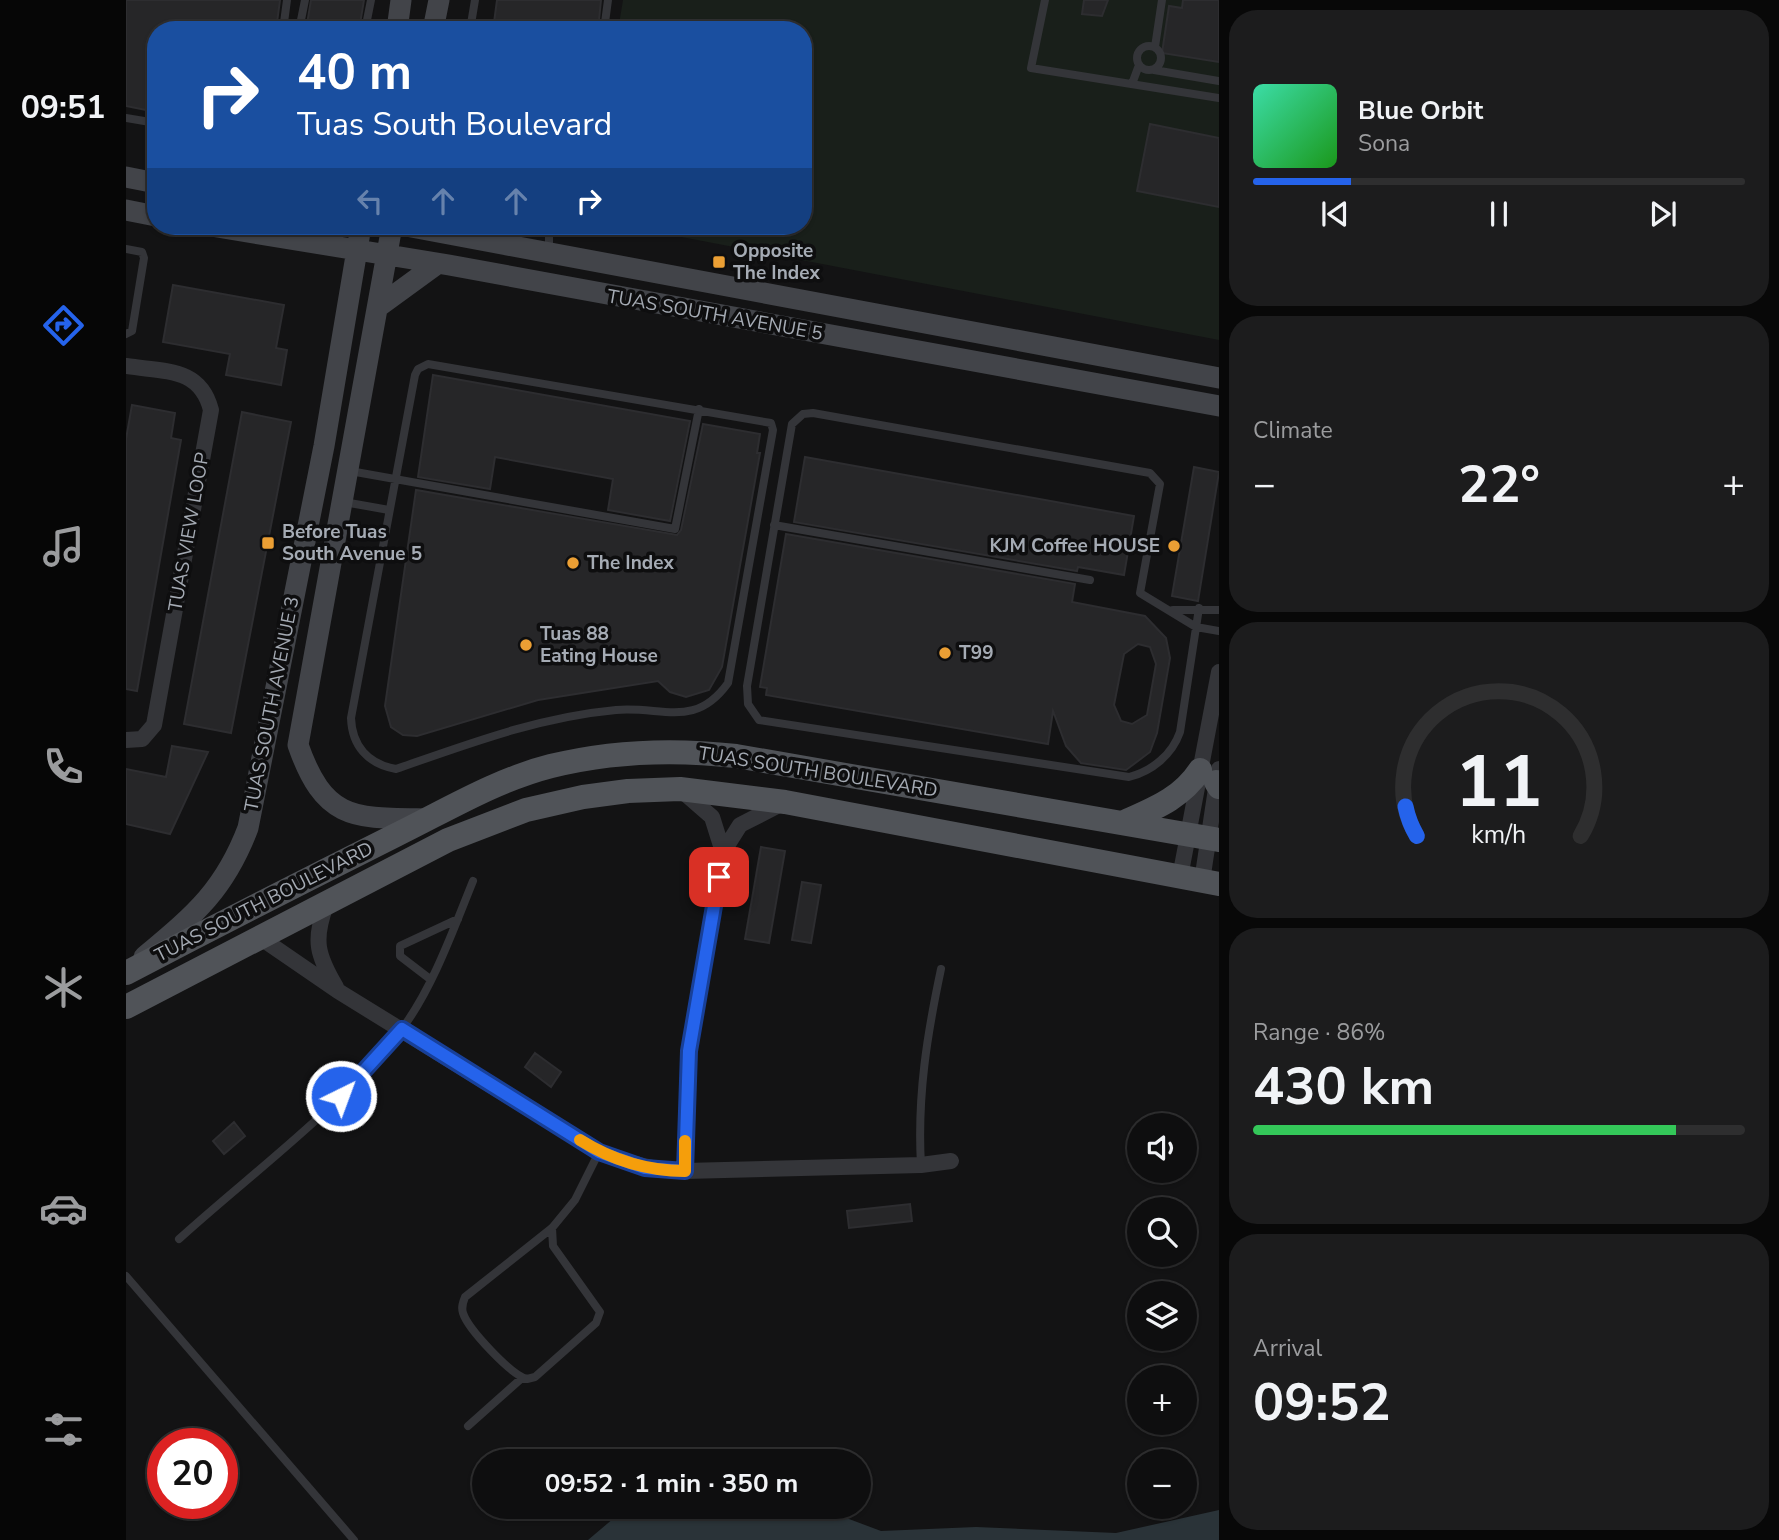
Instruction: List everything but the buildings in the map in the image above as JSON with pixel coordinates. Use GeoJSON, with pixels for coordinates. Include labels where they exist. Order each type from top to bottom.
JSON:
{"type":"FeatureCollection","features":[{"type":"Feature","properties":{"kind":"main road"},"geometry":{"type":"LineString","coordinates":[[398,21],[401,0]]}},
{"type":"Feature","properties":{"kind":"main road"},"geometry":{"type":"LineString","coordinates":[[435,21],[439,0]]}},
{"type":"Feature","properties":{"kind":"main road"},"geometry":{"type":"LineString","coordinates":[[126,177],[147,181]]}},
{"type":"Feature","properties":{"kind":"main road"},"geometry":{"type":"LineString","coordinates":[[126,210],[147,214]]}},
{"type":"Feature","properties":{"kind":"main road","name":"TUAS SOUTH AVENUE 5"},"geometry":{"type":"LineString","coordinates":[[260,235],[437,264],[1219,406]]}},
{"type":"Feature","properties":{"kind":"main road","name":"TUAS SOUTH AVENUE 3"},"geometry":{"type":"LineString","coordinates":[[126,972],[180,927],[219,887],[248,828],[324,446],[359,235]]}},
{"type":"Feature","properties":{"kind":"main road","name":"TUAS SOUTH AVENUE 3"},"geometry":{"type":"LineString","coordinates":[[390,235],[350,471],[302,709],[298,745],[309,777],[342,810],[375,818],[428,819]]}},
{"type":"Feature","properties":{"kind":"main road","name":"TUAS SOUTH AVENUE 5"},"geometry":{"type":"LineString","coordinates":[[466,235],[549,254],[1214,374]]}},
{"type":"Feature","properties":{"kind":"main road"},"geometry":{"type":"LineString","coordinates":[[315,245],[339,271],[350,292]]}},
{"type":"Feature","properties":{"kind":"main road"},"geometry":{"type":"LineString","coordinates":[[378,307],[437,264]]}},
{"type":"Feature","properties":{"kind":"main road","name":"TUAS SOUTH BOULEVARD"},"geometry":{"type":"LineString","coordinates":[[126,972],[518,776],[553,766],[615,755],[694,751],[750,758],[1205,838]]}},
{"type":"Feature","properties":{"kind":"main road"},"geometry":{"type":"LineString","coordinates":[[1122,823],[1173,800],[1188,788],[1214,777]]}},
{"type":"Feature","properties":{"kind":"main road","name":"TUAS SOUTH BOULEVARD"},"geometry":{"type":"LineString","coordinates":[[258,936],[326,905],[448,840],[526,810],[583,797],[680,789],[785,802],[1200,881]]}},
{"type":"Feature","properties":{"kind":"main road"},"geometry":{"type":"LineString","coordinates":[[126,1007],[258,936]]}},
{"type":"Feature","properties":{"kind":"street","name":"TUAS VIEW LOOP"},"geometry":{"type":"LineString","coordinates":[[126,366],[193,378],[202,386],[211,410],[154,725],[142,739],[126,740]]}},
{"type":"Feature","properties":{"kind":"street"},"geometry":{"type":"LineString","coordinates":[[1200,881],[1214,777],[1219,673]]}},
{"type":"Feature","properties":{"kind":"street"},"geometry":{"type":"LineString","coordinates":[[680,789],[712,817],[723,852]]}},
{"type":"Feature","properties":{"kind":"street"},"geometry":{"type":"LineString","coordinates":[[685,1171],[689,1051],[723,852],[740,825],[785,802]]}},
{"type":"Feature","properties":{"kind":"street"},"geometry":{"type":"LineString","coordinates":[[1200,881],[1205,838]]}},
{"type":"Feature","properties":{"kind":"street"},"geometry":{"type":"LineString","coordinates":[[326,905],[317,936],[318,948],[338,990]]}},
{"type":"Feature","properties":{"kind":"street"},"geometry":{"type":"LineString","coordinates":[[258,936],[338,990],[599,1152],[645,1168],[685,1171],[921,1165],[951,1161]]}},
{"type":"Feature","properties":{"kind":"lane"},"geometry":{"type":"LineString","coordinates":[[284,21],[288,0]]}},
{"type":"Feature","properties":{"kind":"lane"},"geometry":{"type":"LineString","coordinates":[[301,21],[305,0]]}},
{"type":"Feature","properties":{"kind":"lane"},"geometry":{"type":"LineString","coordinates":[[367,21],[371,0]]}},
{"type":"Feature","properties":{"kind":"lane"},"geometry":{"type":"LineString","coordinates":[[471,21],[474,0]]}},
{"type":"Feature","properties":{"kind":"lane"},"geometry":{"type":"LineString","coordinates":[[605,21],[608,0]]}},
{"type":"Feature","properties":{"kind":"lane"},"geometry":{"type":"LineString","coordinates":[[1045,0],[1031,68],[1219,98]]}},
{"type":"Feature","properties":{"kind":"lane"},"geometry":{"type":"LineString","coordinates":[[1155,47],[1162,0]]}},
{"type":"Feature","properties":{"kind":"lane"},"geometry":{"type":"LineString","coordinates":[[1132,84],[1139,65],[1140,50],[1144,46],[1155,47],[1159,51],[1161,61],[1154,69]]}},
{"type":"Feature","properties":{"kind":"lane"},"geometry":{"type":"LineString","coordinates":[[1139,65],[1148,71],[1154,69],[1219,81]]}},
{"type":"Feature","properties":{"kind":"lane"},"geometry":{"type":"LineString","coordinates":[[126,118],[147,122]]}},
{"type":"Feature","properties":{"kind":"lane"},"geometry":{"type":"LineString","coordinates":[[549,235],[549,254]]}},
{"type":"Feature","properties":{"kind":"lane"},"geometry":{"type":"LineString","coordinates":[[126,249],[142,252],[144,258],[132,331],[126,334]]}},
{"type":"Feature","properties":{"kind":"lane"},"geometry":{"type":"LineString","coordinates":[[428,364],[699,410],[766,421],[773,430],[728,683],[707,705],[684,713],[605,712],[524,725],[396,769],[372,761],[355,741],[351,718],[418,369],[428,364]]}},
{"type":"Feature","properties":{"kind":"lane"},"geometry":{"type":"LineString","coordinates":[[350,471],[675,529],[699,410]]}},
{"type":"Feature","properties":{"kind":"lane"},"geometry":{"type":"LineString","coordinates":[[1199,608],[1196,627],[1175,745],[1144,773],[1129,777],[759,720],[748,704],[747,686],[792,425],[803,414],[813,413],[1150,473],[1160,484],[1140,593],[1173,610],[1196,627],[1219,631]]}},
{"type":"Feature","properties":{"kind":"lane"},"geometry":{"type":"LineString","coordinates":[[344,502],[390,510]]}},
{"type":"Feature","properties":{"kind":"lane"},"geometry":{"type":"LineString","coordinates":[[774,525],[1090,580]]}},
{"type":"Feature","properties":{"kind":"lane"},"geometry":{"type":"LineString","coordinates":[[1173,610],[1219,610]]}},
{"type":"Feature","properties":{"kind":"lane"},"geometry":{"type":"LineString","coordinates":[[178,1239],[341,1096],[402,1029],[430,979],[473,881]]}},
{"type":"Feature","properties":{"kind":"lane"},"geometry":{"type":"LineString","coordinates":[[430,979],[400,956],[400,946],[458,919]]}},
{"type":"Feature","properties":{"kind":"lane"},"geometry":{"type":"LineString","coordinates":[[921,1165],[920,1078],[941,969]]}},
{"type":"Feature","properties":{"kind":"lane"},"geometry":{"type":"LineString","coordinates":[[522,1378],[486,1344],[463,1315],[462,1303],[552,1228],[575,1200],[599,1152]]}},
{"type":"Feature","properties":{"kind":"lane"},"geometry":{"type":"LineString","coordinates":[[468,1426],[522,1378],[535,1377],[596,1323],[600,1312],[553,1246],[552,1228]]}},
{"type":"Feature","properties":{"kind":"lane"},"geometry":{"type":"LineString","coordinates":[[126,1276],[354,1540]]}},
{"type":"Feature","properties":{"kind":"shaded area"},"geometry":{"type":"Polygon","coordinates":[[[623,0],[1219,0],[1219,340],[671,235],[812,235],[812,21],[620,21],[623,0]]]}},
{"type":"Feature","properties":{"kind":"shaded area"},"geometry":{"type":"Polygon","coordinates":[[[1219,1510],[1219,1540],[588,1540],[613,1519],[849,1519],[881,1531],[976,1527],[1116,1533],[1179,1519],[1197,1519],[1197,1515],[1219,1510]]]}},
{"type":"Feature","properties":{"kind":"slow traffic"},"geometry":{"type":"LineString","coordinates":[[580,1140],[599,1152],[662,1171],[685,1171],[685,1141]]}},
{"type":"Feature","properties":{"kind":"place","name":"Opposite The Index"},"geometry":{"type":"Point","coordinates":[719,262]}},
{"type":"Feature","properties":{"kind":"place","name":"Before Tuas South Avenue 5"},"geometry":{"type":"Point","coordinates":[268,543]}},
{"type":"Feature","properties":{"kind":"place","name":"KJM Coffee HOUSE"},"geometry":{"type":"Point","coordinates":[1174,546]}},
{"type":"Feature","properties":{"kind":"place","name":"The Index"},"geometry":{"type":"Point","coordinates":[573,563]}},
{"type":"Feature","properties":{"kind":"place","name":"Tuas 88 Eating House"},"geometry":{"type":"Point","coordinates":[526,645]}},
{"type":"Feature","properties":{"kind":"place","name":"T99"},"geometry":{"type":"Point","coordinates":[945,653]}},
{"type":"Feature","properties":{"kind":"route"},"geometry":{"type":"LineString","coordinates":[[341,1096],[402,1029],[599,1152],[645,1168],[685,1171],[685,1093],[689,1051],[719,877]]}}]}
